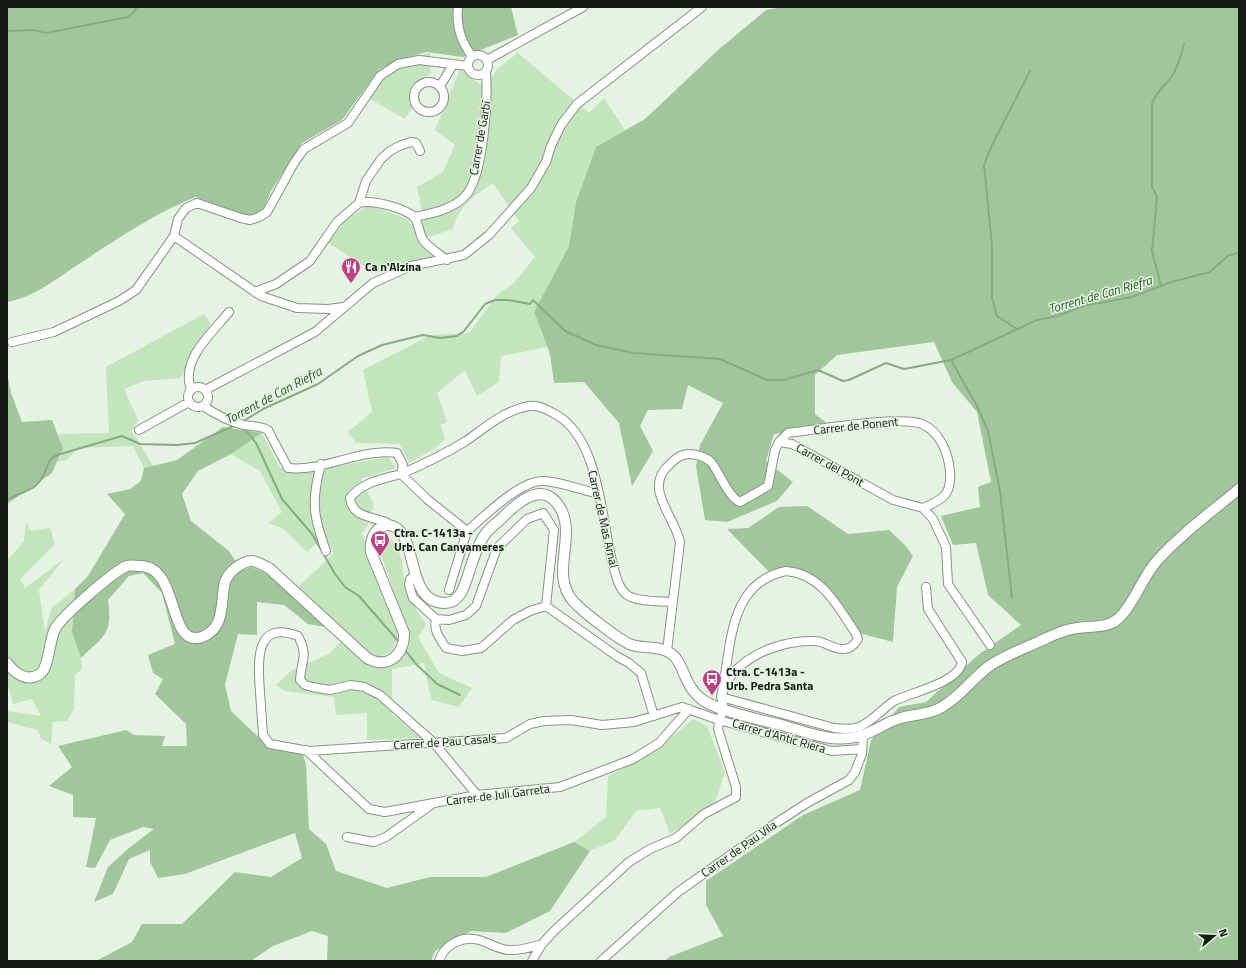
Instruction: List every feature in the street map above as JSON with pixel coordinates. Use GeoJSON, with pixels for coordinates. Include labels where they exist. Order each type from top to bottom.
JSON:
{"type":"FeatureCollection","features":[{"type":"Feature","properties":{"kind":"main road"},"geometry":{"type":"LineString","coordinates":[[7,663],[14,671],[23,677],[31,678],[41,674],[46,665],[47,652],[55,629],[63,619],[115,572],[128,566],[146,566],[158,573],[168,586],[180,628],[188,636],[200,638],[210,633],[218,624],[222,611],[225,581],[232,571],[243,564],[253,561],[269,568],[367,658],[372,661],[387,662],[398,655],[404,641],[404,633],[371,552],[371,537],[375,531],[383,526],[389,525],[401,532],[405,538],[415,574],[421,588],[431,599],[443,604],[456,600],[463,589],[472,562],[486,533],[515,505],[529,496],[544,494],[555,501],[563,514],[567,534],[563,574],[565,589],[574,602],[625,642],[636,646],[667,651],[676,657],[692,690],[708,704],[724,710],[831,738],[846,739],[863,736],[900,718],[925,714],[941,708],[992,665],[1051,636],[1071,629],[1104,626],[1114,621],[1122,614],[1157,561],[1239,489]]}},
{"type":"Feature","properties":{"kind":"street"},"geometry":{"type":"LineString","coordinates":[[458,7],[457,22],[463,45],[472,56]]}},
{"type":"Feature","properties":{"kind":"street"},"geometry":{"type":"LineString","coordinates":[[487,60],[583,7]]}},
{"type":"Feature","properties":{"kind":"street"},"geometry":{"type":"LineString","coordinates":[[206,390],[315,332],[373,283],[411,266],[447,260],[464,255],[489,235],[531,188],[546,162],[551,146],[561,125],[577,104],[702,7]]}},
{"type":"Feature","properties":{"kind":"street"},"geometry":{"type":"LineString","coordinates":[[12,342],[54,332],[119,301],[136,290],[174,236],[178,219],[186,208],[197,203],[241,218],[250,220],[259,218],[267,212],[294,163],[304,149],[348,123],[380,76],[398,64],[419,60],[468,66],[474,74],[480,75],[486,71],[488,65],[487,60],[482,55],[472,56]]}},
{"type":"Feature","properties":{"kind":"street"},"geometry":{"type":"LineString","coordinates":[[468,66],[472,56]]}},
{"type":"Feature","properties":{"kind":"street"},"geometry":{"type":"LineString","coordinates":[[440,86],[453,65]]}},
{"type":"Feature","properties":{"kind":"street","name":"Carrer de Garbí"},"geometry":{"type":"LineString","coordinates":[[414,217],[439,212],[466,195],[476,176],[488,96],[486,71]]}},
{"type":"Feature","properties":{"kind":"street"},"geometry":{"type":"LineString","coordinates":[[359,203],[366,181],[381,159],[390,151],[411,142],[416,143],[420,151]]}},
{"type":"Feature","properties":{"kind":"street"},"geometry":{"type":"LineString","coordinates":[[255,292],[276,284],[310,261],[338,222],[359,203],[366,200],[402,210],[414,217],[423,240],[447,260]]}},
{"type":"Feature","properties":{"kind":"street"},"geometry":{"type":"LineString","coordinates":[[174,236],[261,296],[297,308],[328,309],[344,307]]}},
{"type":"Feature","properties":{"kind":"street"},"geometry":{"type":"LineString","coordinates":[[229,312],[209,335],[193,359],[188,376],[191,389],[188,395],[189,402],[195,407],[203,406],[218,416],[241,425],[262,426],[268,430],[288,468],[300,469],[382,451],[397,453],[403,465],[401,474],[427,499],[467,531]]}},
{"type":"Feature","properties":{"kind":"street"},"geometry":{"type":"LineString","coordinates":[[191,389],[199,387],[206,390]]}},
{"type":"Feature","properties":{"kind":"street"},"geometry":{"type":"LineString","coordinates":[[203,406],[208,397],[206,390]]}},
{"type":"Feature","properties":{"kind":"street"},"geometry":{"type":"LineString","coordinates":[[139,430],[189,402]]}},
{"type":"Feature","properties":{"kind":"street","name":"Carrer de Mas Arnal"},"geometry":{"type":"LineString","coordinates":[[372,517],[356,512],[351,507],[350,498],[356,490],[376,481],[401,474],[434,460],[515,409],[531,406],[542,407],[564,419],[574,430],[584,448],[595,474],[618,583],[627,595],[647,601],[672,602]]}},
{"type":"Feature","properties":{"kind":"street","name":"Carrer de Ponent"},"geometry":{"type":"LineString","coordinates":[[779,442],[788,433],[900,420],[921,423],[930,429],[943,443],[949,460],[951,480],[948,492],[939,501],[922,508]]}},
{"type":"Feature","properties":{"kind":"street"},"geometry":{"type":"LineString","coordinates":[[667,651],[680,542],[678,532],[662,503],[658,485],[665,468],[681,455],[695,454],[710,461],[719,473],[734,499],[740,502],[768,486],[775,450],[779,442]]}},
{"type":"Feature","properties":{"kind":"street","name":"Carrer del Pont"},"geometry":{"type":"LineString","coordinates":[[779,442],[792,444],[892,500],[922,508]]}},
{"type":"Feature","properties":{"kind":"street"},"geometry":{"type":"LineString","coordinates":[[321,464],[314,494],[314,515],[326,551]]}},
{"type":"Feature","properties":{"kind":"street"},"geometry":{"type":"LineString","coordinates":[[449,590],[467,531],[516,491],[532,483],[543,481],[599,494]]}},
{"type":"Feature","properties":{"kind":"street"},"geometry":{"type":"LineString","coordinates":[[922,508],[933,519],[946,547],[948,584],[990,645]]}},
{"type":"Feature","properties":{"kind":"street"},"geometry":{"type":"LineString","coordinates":[[415,574],[410,579],[409,585],[413,598],[436,619],[449,620],[466,616],[476,606],[497,548],[527,519],[543,513],[554,530],[546,606]]}},
{"type":"Feature","properties":{"kind":"street"},"geometry":{"type":"LineString","coordinates":[[372,517],[389,525]]}},
{"type":"Feature","properties":{"kind":"street"},"geometry":{"type":"LineString","coordinates":[[372,517],[375,523],[375,531]]}},
{"type":"Feature","properties":{"kind":"street"},"geometry":{"type":"LineString","coordinates":[[532,961],[542,944],[554,931],[629,862],[640,854],[676,838],[704,814],[736,797],[736,787],[718,729],[719,720],[724,710],[724,703],[721,697],[736,614],[747,594],[760,583],[776,574],[786,571],[798,572],[827,591],[855,632],[858,638],[855,644],[845,649],[831,647],[816,641],[773,647],[749,660],[732,675],[721,697]]}},
{"type":"Feature","properties":{"kind":"street"},"geometry":{"type":"LineString","coordinates":[[706,715],[708,704],[721,697],[834,728],[851,729],[863,725],[893,702],[951,677],[961,667],[962,662],[928,609],[926,587]]}},
{"type":"Feature","properties":{"kind":"street"},"geometry":{"type":"LineString","coordinates":[[436,619],[436,633],[446,648],[462,651],[480,648],[513,620],[530,611],[546,606]]}},
{"type":"Feature","properties":{"kind":"street"},"geometry":{"type":"LineString","coordinates":[[546,606],[618,657],[629,663],[641,674],[654,716]]}},
{"type":"Feature","properties":{"kind":"street","name":"Carrer de Pau Casals"},"geometry":{"type":"LineString","coordinates":[[434,743],[380,695],[364,687],[351,685],[330,690],[305,686],[300,680],[301,669],[305,656],[303,646],[298,636],[288,632],[276,633],[266,638],[261,647],[258,660],[263,735],[270,744],[306,750],[434,743],[506,738],[530,724],[544,721],[571,720],[602,725],[634,722],[682,707],[719,720]]}},
{"type":"Feature","properties":{"kind":"street","name":"Carrer de Juli Garreta"},"geometry":{"type":"LineString","coordinates":[[306,750],[368,810],[385,812],[477,795],[560,787],[633,759],[659,743],[689,709]]}},
{"type":"Feature","properties":{"kind":"street","name":"Carrer d'Antic Riera"},"geometry":{"type":"LineString","coordinates":[[719,720],[832,751],[862,749]]}},
{"type":"Feature","properties":{"kind":"street","name":"Carrer de Pau Vila"},"geometry":{"type":"LineString","coordinates":[[601,961],[678,892],[776,823],[807,803],[849,780],[855,772],[862,749],[863,736]]}},
{"type":"Feature","properties":{"kind":"street"},"geometry":{"type":"LineString","coordinates":[[434,743],[477,795]]}},
{"type":"Feature","properties":{"kind":"street"},"geometry":{"type":"LineString","coordinates":[[347,837],[374,842],[386,837],[433,803]]}},
{"type":"Feature","properties":{"kind":"street"},"geometry":{"type":"LineString","coordinates":[[439,961],[443,951],[448,946],[454,942],[468,939],[480,940],[509,950],[542,944]]}},
{"type":"Feature","properties":{"kind":"green space"},"geometry":{"type":"Polygon","coordinates":[[[7,7],[511,7],[518,35],[463,57],[427,52],[404,58],[379,69],[342,120],[302,143],[271,191],[262,212],[246,216],[196,197],[180,203],[150,219],[36,292],[17,300],[7,302],[7,7]]]}},
{"type":"Feature","properties":{"kind":"green space"},"geometry":{"type":"Polygon","coordinates":[[[783,7],[1239,7],[1239,961],[665,961],[669,957],[723,936],[706,905],[706,881],[803,815],[860,790],[871,740],[899,707],[926,702],[978,655],[1021,625],[988,595],[976,543],[953,545],[941,516],[980,507],[978,487],[991,482],[977,412],[952,382],[934,342],[837,355],[815,375],[815,414],[833,428],[774,434],[766,461],[793,482],[777,501],[727,522],[705,520],[696,466],[700,445],[723,403],[688,385],[682,409],[648,410],[640,426],[653,451],[632,486],[619,423],[584,382],[554,383],[550,354],[534,312],[569,246],[576,202],[596,147],[645,119],[718,50],[766,10],[783,7]]]}},
{"type":"Feature","properties":{"kind":"green space"},"geometry":{"type":"Polygon","coordinates":[[[430,53],[431,74],[411,85],[412,108],[405,119],[361,94],[379,69],[404,58],[430,53]]]}},
{"type":"Feature","properties":{"kind":"green space"},"geometry":{"type":"Polygon","coordinates":[[[518,53],[589,113],[604,98],[625,130],[596,147],[576,202],[569,246],[534,312],[547,347],[501,356],[499,382],[477,396],[465,370],[437,393],[447,422],[441,425],[445,439],[437,447],[409,463],[400,444],[356,443],[348,432],[372,412],[363,370],[431,335],[469,333],[498,294],[514,283],[535,257],[511,228],[519,221],[493,183],[463,207],[453,229],[419,240],[422,245],[435,256],[375,273],[328,243],[344,222],[369,205],[408,219],[411,225],[424,221],[417,187],[443,172],[455,145],[435,130],[460,69],[485,88],[498,68],[518,53]]]}},
{"type":"Feature","properties":{"kind":"green space"},"geometry":{"type":"Polygon","coordinates":[[[204,314],[211,324],[180,378],[144,381],[124,389],[138,420],[132,431],[153,466],[144,468],[133,446],[77,448],[67,460],[57,462],[63,448],[58,434],[109,433],[106,367],[204,314]]]}},
{"type":"Feature","properties":{"kind":"green space"},"geometry":{"type":"Polygon","coordinates":[[[7,373],[11,393],[22,422],[52,420],[63,448],[52,473],[7,504],[7,373]]]}},
{"type":"Feature","properties":{"kind":"green space"},"geometry":{"type":"Polygon","coordinates":[[[223,427],[262,433],[231,454],[198,471],[182,494],[191,521],[229,551],[241,570],[252,567],[269,575],[326,627],[308,624],[284,605],[257,602],[257,635],[238,634],[225,685],[231,711],[270,748],[303,754],[306,765],[309,829],[326,844],[336,871],[387,888],[430,877],[486,877],[574,842],[590,851],[550,911],[506,933],[471,931],[435,951],[431,961],[327,961],[328,936],[312,931],[273,946],[251,961],[96,961],[132,942],[142,924],[182,924],[235,872],[271,877],[302,858],[295,833],[185,874],[158,878],[150,862],[150,850],[129,859],[113,894],[94,902],[108,867],[129,848],[154,829],[143,827],[110,840],[95,868],[86,867],[96,818],[73,817],[73,795],[49,786],[72,767],[58,746],[126,730],[134,735],[165,736],[162,746],[187,746],[186,724],[155,694],[163,679],[153,673],[148,655],[175,644],[162,593],[143,573],[129,576],[108,600],[109,620],[105,634],[81,658],[72,632],[75,589],[88,576],[125,514],[107,494],[130,489],[141,481],[144,468],[177,460],[223,427]]]}},
{"type":"Feature","properties":{"kind":"green space"},"geometry":{"type":"Polygon","coordinates":[[[262,433],[280,468],[329,468],[388,457],[396,468],[361,479],[374,505],[367,527],[362,533],[398,629],[395,646],[393,650],[386,655],[374,658],[297,588],[334,553],[324,537],[307,552],[282,528],[268,523],[282,512],[260,471],[231,454],[262,433]]]}},
{"type":"Feature","properties":{"kind":"green space"},"geometry":{"type":"Polygon","coordinates":[[[807,506],[848,534],[889,530],[905,545],[913,556],[897,587],[893,642],[855,632],[827,591],[798,572],[770,573],[727,529],[748,528],[779,507],[807,506]]]}},
{"type":"Feature","properties":{"kind":"green space"},"geometry":{"type":"Polygon","coordinates":[[[26,522],[31,531],[50,528],[55,544],[20,579],[25,588],[64,559],[39,590],[45,633],[51,609],[75,589],[72,632],[81,658],[82,669],[75,675],[74,709],[67,721],[53,722],[51,744],[41,739],[38,730],[7,722],[7,711],[41,716],[32,699],[13,704],[7,681],[7,561],[24,541],[26,522]]]}},
{"type":"Feature","properties":{"kind":"green space"},"geometry":{"type":"Polygon","coordinates":[[[386,536],[397,546],[402,561],[408,596],[426,624],[418,637],[439,673],[472,688],[459,707],[431,700],[424,663],[392,669],[392,714],[421,738],[367,740],[367,713],[336,715],[334,697],[285,691],[276,685],[292,670],[329,654],[340,642],[377,667],[396,658],[408,632],[377,543],[386,536]]]}},
{"type":"Feature","properties":{"kind":"green space"},"geometry":{"type":"Polygon","coordinates":[[[693,719],[707,726],[725,772],[715,803],[670,834],[660,808],[636,811],[615,840],[590,851],[574,842],[606,817],[608,776],[657,750],[693,719]]]}},
{"type":"Feature","properties":{"kind":"waterway"},"geometry":{"type":"LineString","coordinates":[[7,31],[34,30],[46,33],[128,17],[137,7]]}},
{"type":"Feature","properties":{"kind":"waterway"},"geometry":{"type":"LineString","coordinates":[[1161,286],[1152,251],[1157,197],[1152,187],[1152,104],[1158,92],[1174,72],[1184,44]]}},
{"type":"Feature","properties":{"kind":"waterway"},"geometry":{"type":"LineString","coordinates":[[1017,329],[997,316],[992,298],[992,245],[984,165],[992,145],[1030,71]]}},
{"type":"Feature","properties":{"kind":"waterway","name":"Torrent de Can Riefra"},"geometry":{"type":"LineString","coordinates":[[242,422],[263,409],[318,384],[358,356],[382,345],[423,335],[440,338],[457,336],[464,331],[485,304],[495,300],[508,300],[530,304],[533,300],[565,331],[596,345],[634,353],[720,359],[767,380],[784,380],[818,370],[843,381],[849,380],[886,363],[904,369],[951,360],[1037,320],[1058,316],[1083,306],[1132,297],[1171,282],[1210,272],[1229,255],[1239,253]]}},
{"type":"Feature","properties":{"kind":"waterway"},"geometry":{"type":"LineString","coordinates":[[951,360],[977,406],[988,431],[1000,491],[1012,598]]}},
{"type":"Feature","properties":{"kind":"waterway","name":"Torrent de Can Riefra"},"geometry":{"type":"LineString","coordinates":[[7,500],[35,486],[44,475],[51,459],[57,455],[122,436],[140,444],[177,445],[195,443],[236,425]]}},
{"type":"Feature","properties":{"kind":"waterway"},"geometry":{"type":"LineString","coordinates":[[244,428],[256,443],[282,499],[312,534],[335,574],[345,587],[359,596],[399,642]]}},
{"type":"Feature","properties":{"kind":"waterway"},"geometry":{"type":"LineString","coordinates":[[406,651],[416,664],[437,684],[460,695]]}},
{"type":"Feature","properties":{"kind":"place","name":"Ca n'Alzina"},"geometry":{"type":"Point","coordinates":[351,284]}},
{"type":"Feature","properties":{"kind":"place","name":"Ctra. C-1413a - Urb. Can Canyameres"},"geometry":{"type":"Point","coordinates":[380,557]}},
{"type":"Feature","properties":{"kind":"place","name":"Ctra. C-1413a - Urb. Pedra Santa"},"geometry":{"type":"Point","coordinates":[712,696]}}]}
